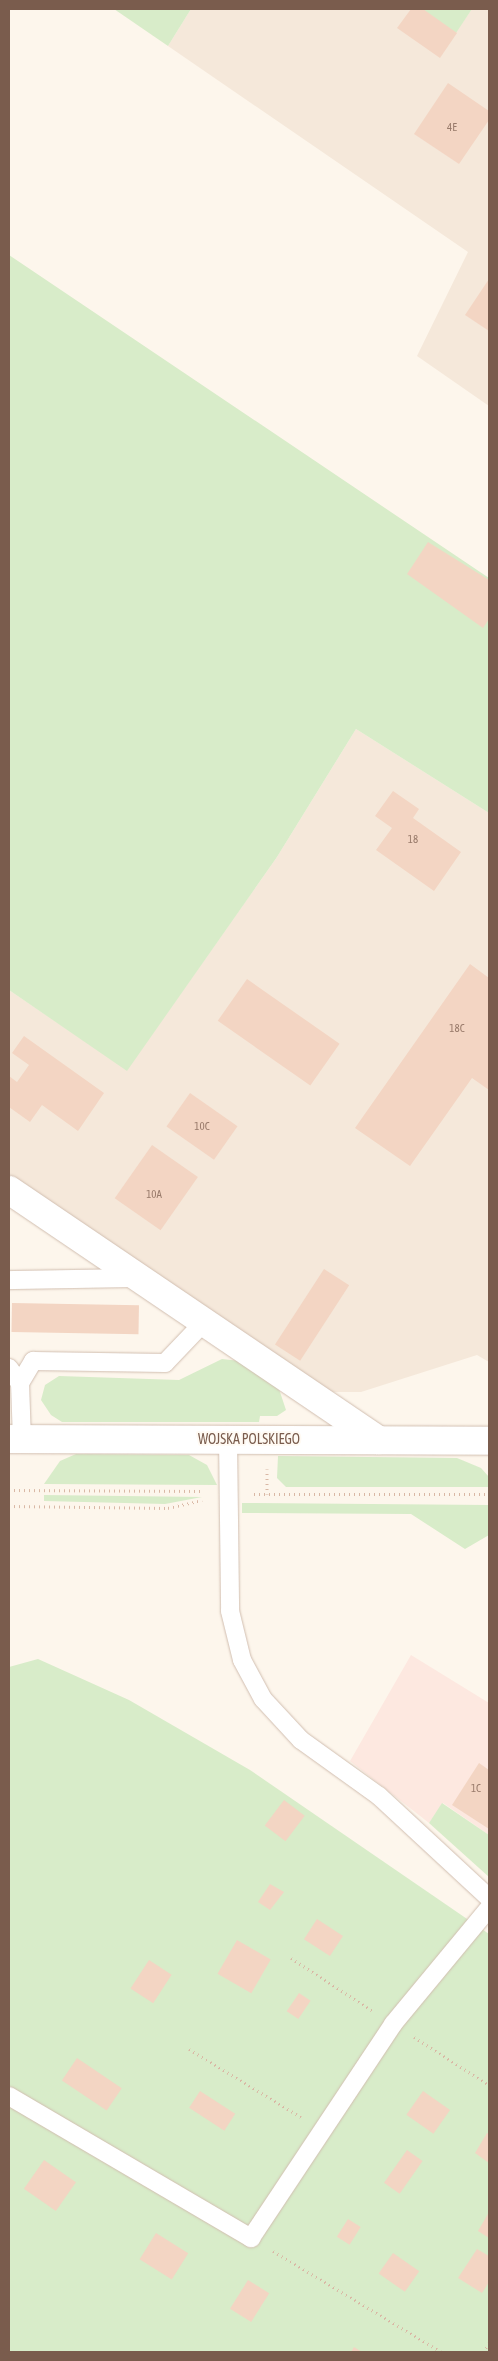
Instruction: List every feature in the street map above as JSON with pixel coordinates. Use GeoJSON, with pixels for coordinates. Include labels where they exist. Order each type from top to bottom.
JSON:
{"type":"FeatureCollection","features":[{"type":"Feature","properties":{"kind":"street"},"geometry":{"type":"LineString","coordinates":[[9,1190],[378,1440]]}},
{"type":"Feature","properties":{"kind":"street","name":"WOJSKA POLSKIEGO"},"geometry":{"type":"LineString","coordinates":[[16,1439],[228,1438],[489,1441]]}},
{"type":"Feature","properties":{"kind":"lane"},"geometry":{"type":"LineString","coordinates":[[9,1280],[140,1278]]}},
{"type":"Feature","properties":{"kind":"lane"},"geometry":{"type":"LineString","coordinates":[[16,1439],[20,1383],[33,1361],[165,1363],[204,1322]]}},
{"type":"Feature","properties":{"kind":"lane"},"geometry":{"type":"LineString","coordinates":[[9,1368],[20,1383]]}},
{"type":"Feature","properties":{"kind":"lane"},"geometry":{"type":"LineString","coordinates":[[228,1438],[230,1611],[242,1660],[263,1699],[301,1740],[379,1796],[489,1898]]}},
{"type":"Feature","properties":{"kind":"lane"},"geometry":{"type":"LineString","coordinates":[[9,2096],[251,2238],[393,2024],[489,1908]]}},
{"type":"Feature","properties":{"kind":"path"},"geometry":{"type":"LineString","coordinates":[[9,1506],[168,1508],[228,1494]]}},
{"type":"Feature","properties":{"kind":"path"},"geometry":{"type":"LineString","coordinates":[[291,1958],[489,2085]]}},
{"type":"Feature","properties":{"kind":"path"},"geometry":{"type":"LineString","coordinates":[[189,2049],[322,2130]]}},
{"type":"Feature","properties":{"kind":"path"},"geometry":{"type":"LineString","coordinates":[[251,2238],[442,2352]]}},
{"type":"Feature","properties":{"kind":"path"},"geometry":{"type":"LineString","coordinates":[[483,2352],[489,2343]]}},
{"type":"Feature","properties":{"kind":"shaded area"},"geometry":{"type":"Polygon","coordinates":[[[191,9],[420,9],[456,32],[472,9],[489,9],[489,406],[417,356],[468,252],[168,46],[191,9]]]}},
{"type":"Feature","properties":{"kind":"shaded area"},"geometry":{"type":"Polygon","coordinates":[[[356,729],[489,813],[489,1362],[477,1355],[361,1392],[327,1392],[9,1181],[9,990],[127,1070],[277,857],[356,729]]]}},
{"type":"Feature","properties":{"kind":"shaded area"},"geometry":{"type":"Polygon","coordinates":[[[411,1655],[489,1703],[489,1835],[443,1803],[429,1823],[350,1761],[411,1655]]]}},
{"type":"Feature","properties":{"kind":"green space"},"geometry":{"type":"Polygon","coordinates":[[[114,9],[191,9],[168,46],[114,9]]]}},
{"type":"Feature","properties":{"kind":"green space"},"geometry":{"type":"Polygon","coordinates":[[[420,9],[472,9],[456,33],[420,9]]]}},
{"type":"Feature","properties":{"kind":"green space"},"geometry":{"type":"Polygon","coordinates":[[[9,255],[489,578],[489,813],[356,729],[277,857],[127,1071],[9,990],[9,255]]]}},
{"type":"Feature","properties":{"kind":"green space"},"geometry":{"type":"Polygon","coordinates":[[[222,1359],[240,1361],[278,1386],[286,1410],[277,1416],[260,1416],[259,1422],[62,1422],[51,1415],[41,1400],[45,1385],[59,1376],[179,1380],[222,1359]]]}},
{"type":"Feature","properties":{"kind":"green space"},"geometry":{"type":"Polygon","coordinates":[[[76,1454],[189,1455],[207,1465],[217,1485],[44,1484],[60,1461],[76,1454]]]}},
{"type":"Feature","properties":{"kind":"green space"},"geometry":{"type":"Polygon","coordinates":[[[278,1456],[457,1458],[481,1468],[489,1477],[489,1487],[286,1487],[277,1478],[278,1456]]]}},
{"type":"Feature","properties":{"kind":"green space"},"geometry":{"type":"Polygon","coordinates":[[[44,1495],[202,1497],[165,1504],[44,1501],[44,1495]]]}},
{"type":"Feature","properties":{"kind":"green space"},"geometry":{"type":"Polygon","coordinates":[[[242,1503],[489,1505],[489,1535],[465,1549],[411,1514],[242,1513],[242,1503]]]}},
{"type":"Feature","properties":{"kind":"green space"},"geometry":{"type":"Polygon","coordinates":[[[38,1659],[129,1700],[250,1770],[489,1934],[489,2352],[9,2352],[9,1667],[38,1659]]]}},
{"type":"Feature","properties":{"kind":"green space"},"geometry":{"type":"Polygon","coordinates":[[[442,1803],[489,1835],[489,1877],[429,1823],[442,1803]]]}},
{"type":"Feature","properties":{"kind":"building"},"geometry":{"type":"Polygon","coordinates":[[[411,9],[423,9],[457,33],[440,58],[397,28],[411,9]]]}},
{"type":"Feature","properties":{"kind":"building"},"geometry":{"type":"Polygon","coordinates":[[[448,83],[489,111],[489,120],[459,164],[414,134],[448,83]]]}},
{"type":"Feature","properties":{"kind":"building"},"geometry":{"type":"Polygon","coordinates":[[[489,279],[489,331],[465,315],[489,279]]]}},
{"type":"Feature","properties":{"kind":"building"},"geometry":{"type":"Polygon","coordinates":[[[428,542],[489,580],[489,619],[483,628],[407,574],[428,542]]]}},
{"type":"Feature","properties":{"kind":"building"},"geometry":{"type":"Polygon","coordinates":[[[393,791],[419,809],[413,818],[461,852],[434,891],[376,850],[392,828],[375,816],[393,791]]]}},
{"type":"Feature","properties":{"kind":"building"},"geometry":{"type":"Polygon","coordinates":[[[470,964],[489,978],[489,1090],[472,1078],[410,1166],[355,1128],[470,964]]]}},
{"type":"Feature","properties":{"kind":"building"},"geometry":{"type":"Polygon","coordinates":[[[247,979],[340,1044],[310,1086],[218,1021],[247,979]]]}},
{"type":"Feature","properties":{"kind":"building"},"geometry":{"type":"Polygon","coordinates":[[[24,1036],[104,1093],[78,1131],[42,1105],[30,1122],[9,1107],[9,1076],[17,1082],[29,1065],[12,1053],[24,1036]]]}},
{"type":"Feature","properties":{"kind":"building"},"geometry":{"type":"Polygon","coordinates":[[[190,1093],[238,1126],[214,1160],[166,1127],[190,1093]]]}},
{"type":"Feature","properties":{"kind":"building"},"geometry":{"type":"Polygon","coordinates":[[[152,1145],[198,1177],[161,1230],[115,1198],[152,1145]]]}},
{"type":"Feature","properties":{"kind":"building"},"geometry":{"type":"Polygon","coordinates":[[[324,1269],[349,1285],[300,1361],[275,1344],[324,1269]]]}},
{"type":"Feature","properties":{"kind":"building"},"geometry":{"type":"Polygon","coordinates":[[[12,1303],[139,1305],[138,1334],[11,1332],[12,1303]]]}},
{"type":"Feature","properties":{"kind":"building"},"geometry":{"type":"Polygon","coordinates":[[[479,1763],[489,1770],[489,1829],[452,1805],[479,1763]]]}},
{"type":"Feature","properties":{"kind":"building"},"geometry":{"type":"Polygon","coordinates":[[[284,1800],[305,1816],[286,1841],[265,1826],[284,1800]]]}},
{"type":"Feature","properties":{"kind":"building"},"geometry":{"type":"Polygon","coordinates":[[[270,1884],[284,1892],[270,1910],[258,1902],[270,1884]]]}},
{"type":"Feature","properties":{"kind":"building"},"geometry":{"type":"Polygon","coordinates":[[[317,1919],[343,1936],[330,1956],[304,1939],[317,1919]]]}},
{"type":"Feature","properties":{"kind":"building"},"geometry":{"type":"Polygon","coordinates":[[[237,1940],[271,1960],[251,1993],[218,1974],[237,1940]]]}},
{"type":"Feature","properties":{"kind":"building"},"geometry":{"type":"Polygon","coordinates":[[[149,1960],[172,1975],[153,2003],[130,1989],[149,1960]]]}},
{"type":"Feature","properties":{"kind":"building"},"geometry":{"type":"Polygon","coordinates":[[[299,1993],[311,2001],[298,2019],[287,2011],[299,1993]]]}},
{"type":"Feature","properties":{"kind":"building"},"geometry":{"type":"Polygon","coordinates":[[[77,2058],[122,2088],[107,2111],[62,2080],[77,2058]]]}},
{"type":"Feature","properties":{"kind":"building"},"geometry":{"type":"Polygon","coordinates":[[[200,2091],[235,2114],[224,2131],[189,2108],[200,2091]]]}},
{"type":"Feature","properties":{"kind":"building"},"geometry":{"type":"Polygon","coordinates":[[[423,2091],[450,2110],[433,2134],[406,2115],[423,2091]]]}},
{"type":"Feature","properties":{"kind":"building"},"geometry":{"type":"Polygon","coordinates":[[[487,2133],[489,2134],[489,2163],[475,2153],[487,2133]]]}},
{"type":"Feature","properties":{"kind":"building"},"geometry":{"type":"Polygon","coordinates":[[[407,2150],[423,2161],[400,2194],[384,2183],[407,2150]]]}},
{"type":"Feature","properties":{"kind":"building"},"geometry":{"type":"Polygon","coordinates":[[[44,2160],[76,2182],[56,2211],[24,2189],[44,2160]]]}},
{"type":"Feature","properties":{"kind":"building"},"geometry":{"type":"Polygon","coordinates":[[[489,2212],[489,2238],[478,2231],[489,2212]]]}},
{"type":"Feature","properties":{"kind":"building"},"geometry":{"type":"Polygon","coordinates":[[[348,2219],[361,2227],[350,2245],[337,2237],[348,2219]]]}},
{"type":"Feature","properties":{"kind":"building"},"geometry":{"type":"Polygon","coordinates":[[[156,2233],[188,2253],[172,2279],[140,2259],[156,2233]]]}},
{"type":"Feature","properties":{"kind":"building"},"geometry":{"type":"Polygon","coordinates":[[[477,2249],[489,2256],[489,2282],[482,2293],[458,2278],[477,2249]]]}},
{"type":"Feature","properties":{"kind":"building"},"geometry":{"type":"Polygon","coordinates":[[[393,2253],[419,2271],[405,2292],[379,2273],[393,2253]]]}},
{"type":"Feature","properties":{"kind":"building"},"geometry":{"type":"Polygon","coordinates":[[[248,2280],[269,2293],[251,2322],[230,2309],[248,2280]]]}},
{"type":"Feature","properties":{"kind":"building"},"geometry":{"type":"Polygon","coordinates":[[[354,2347],[362,2352],[351,2352],[354,2347]]]}}]}
